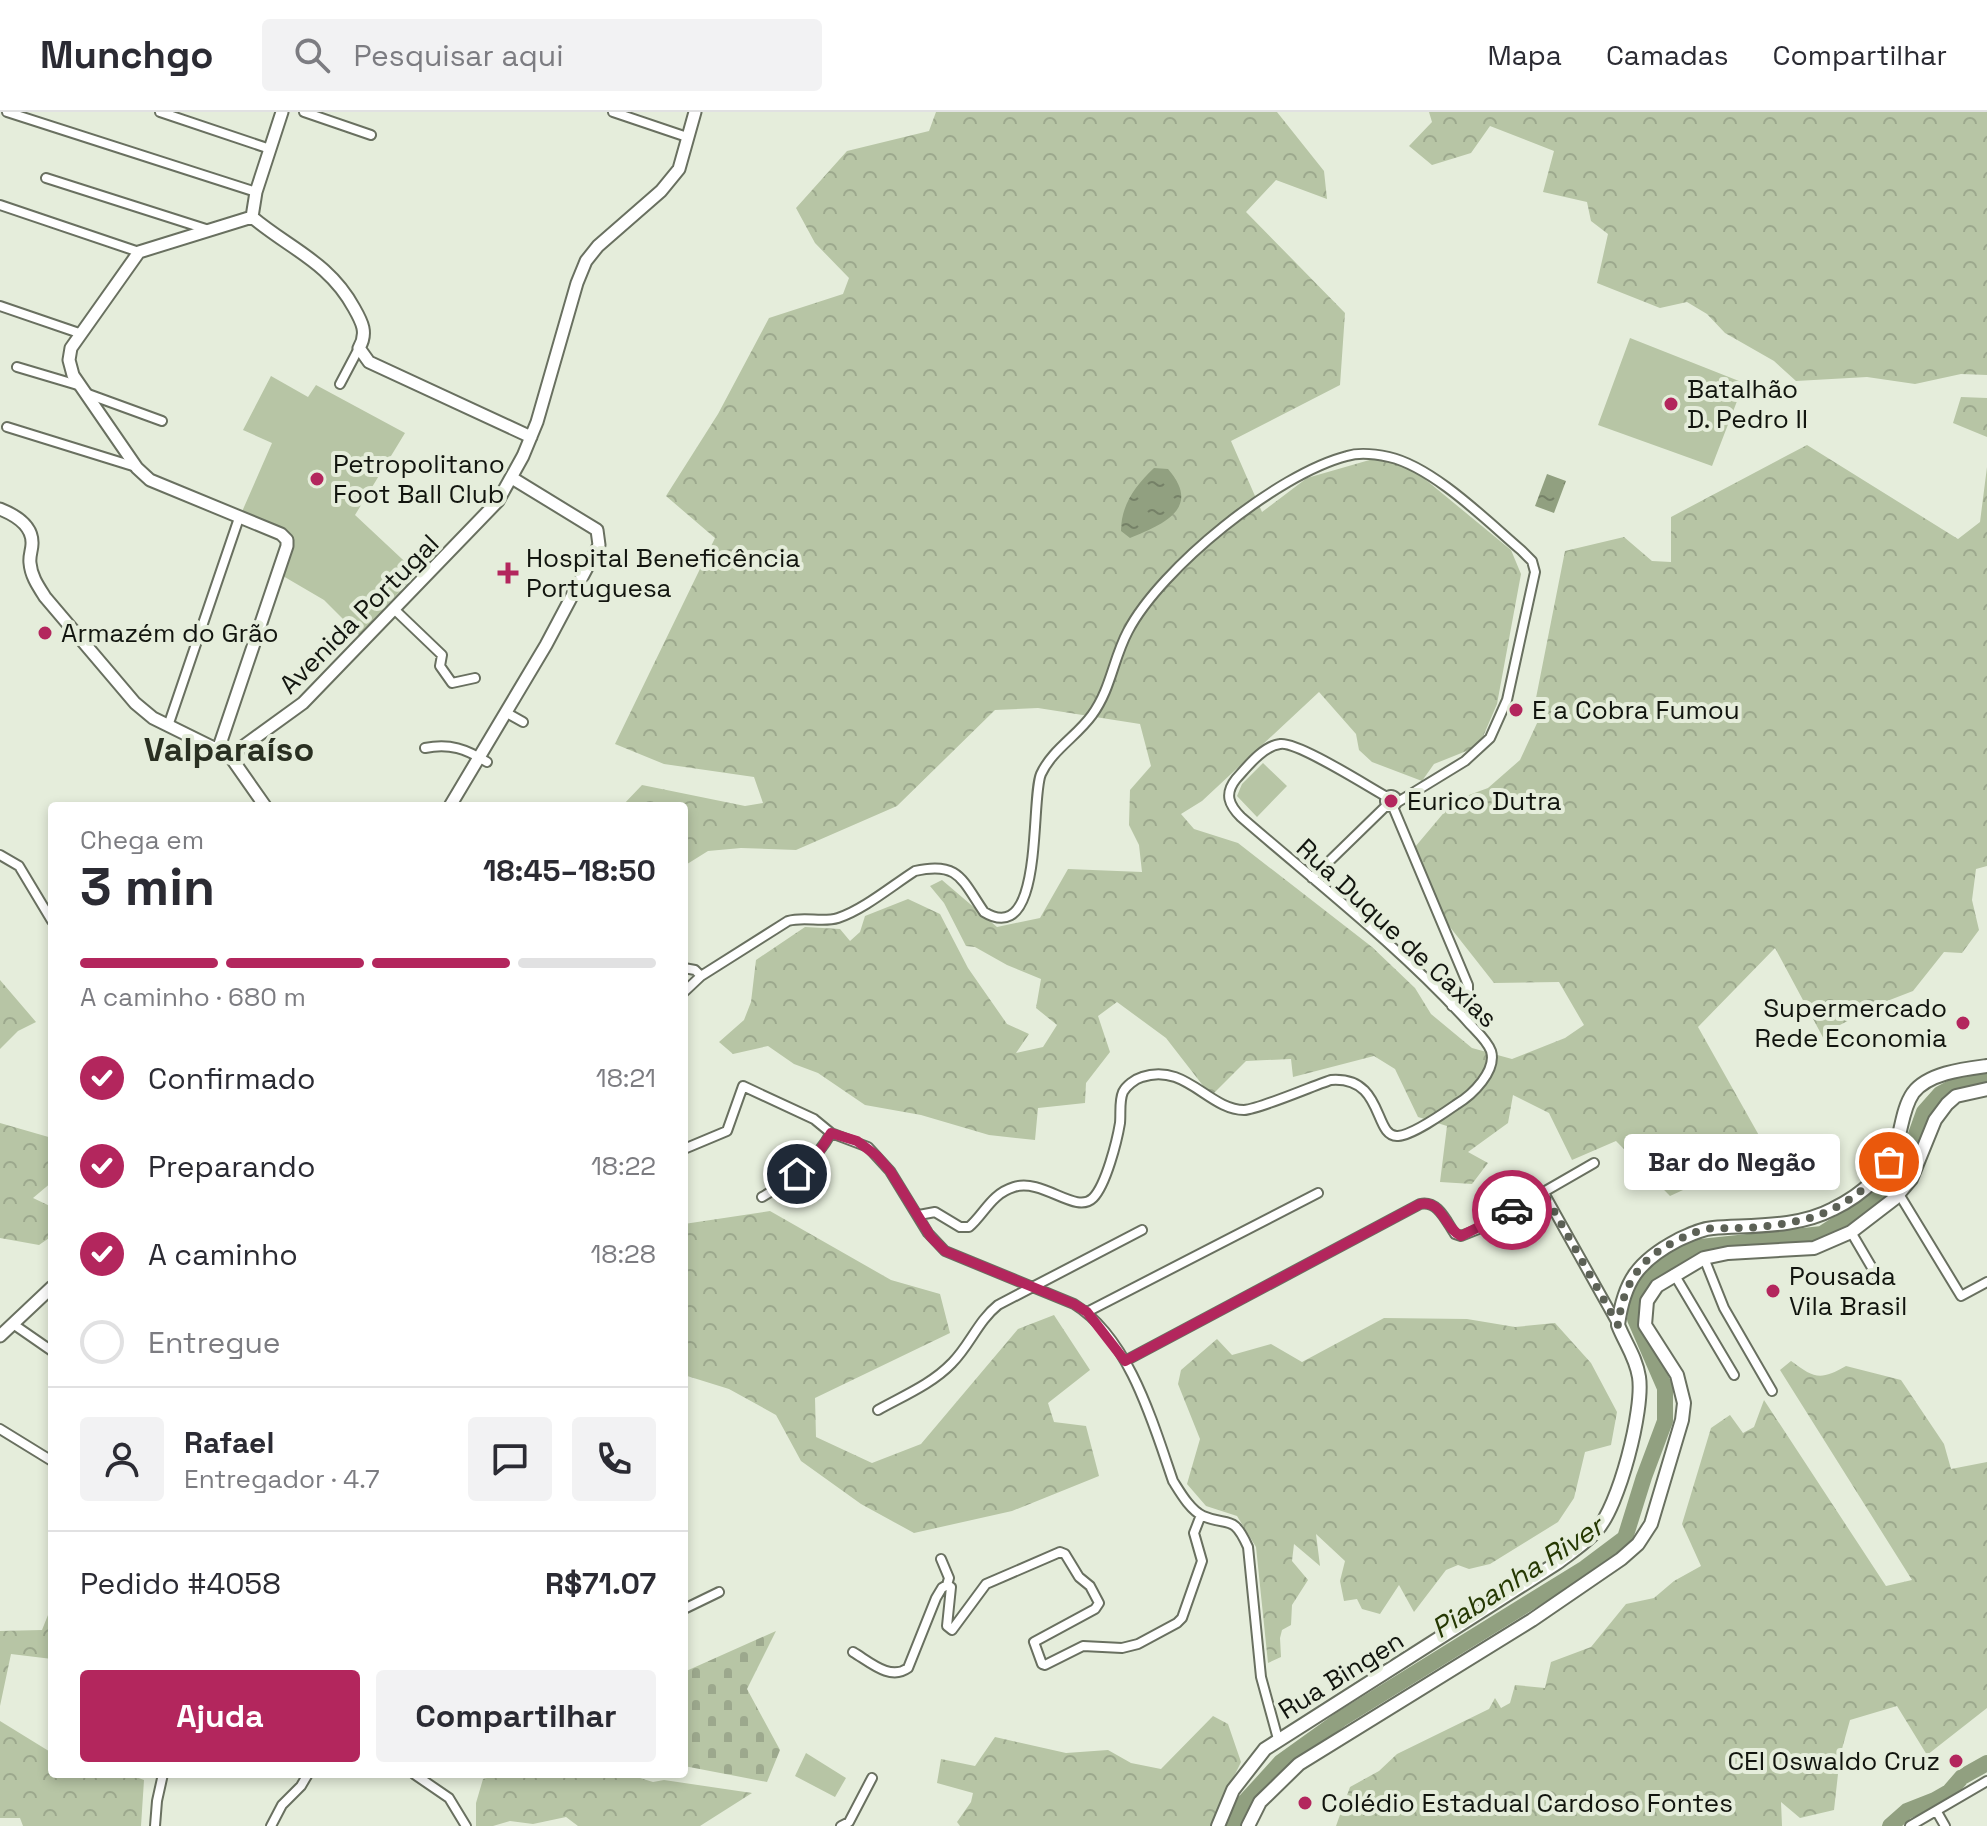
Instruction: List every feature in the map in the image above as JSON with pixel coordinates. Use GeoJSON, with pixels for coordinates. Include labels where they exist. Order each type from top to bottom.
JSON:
{"type":"FeatureCollection","features":[{"type":"Feature","properties":{"kind":"main road"},"geometry":{"type":"LineString","coordinates":[[1618,1325],[1626,1287],[1638,1268],[1653,1254],[1699,1231],[1799,1220],[1833,1209],[1875,1179],[1889,1162],[1906,1107],[1919,1087],[1944,1075],[1987,1066]]}},
{"type":"Feature","properties":{"kind":"main road","name":"Rua Bingen"},"geometry":{"type":"LineString","coordinates":[[1248,1826],[1260,1802],[1299,1764],[1532,1620],[1638,1544],[1651,1524],[1682,1420],[1684,1403],[1677,1375],[1645,1325],[1647,1301],[1657,1286],[1704,1258],[1728,1253],[1814,1248],[1851,1232],[1899,1194],[1911,1179],[1935,1120],[1947,1104],[1956,1096],[1987,1089]]}},
{"type":"Feature","properties":{"kind":"main road","name":"Rua Bingen"},"geometry":{"type":"LineString","coordinates":[[1218,1826],[1233,1790],[1251,1764],[1278,1739],[1470,1620],[1557,1563],[1596,1533],[1613,1504],[1641,1399],[1633,1352],[1618,1325]]}},
{"type":"Feature","properties":{"kind":"main road"},"geometry":{"type":"LineString","coordinates":[[1633,1352],[1653,1337]]}},
{"type":"Feature","properties":{"kind":"street"},"geometry":{"type":"LineString","coordinates":[[7,112],[256,192]]}},
{"type":"Feature","properties":{"kind":"street"},"geometry":{"type":"LineString","coordinates":[[160,112],[270,149]]}},
{"type":"Feature","properties":{"kind":"street"},"geometry":{"type":"LineString","coordinates":[[252,217],[256,192],[282,112]]}},
{"type":"Feature","properties":{"kind":"street"},"geometry":{"type":"LineString","coordinates":[[304,112],[371,135]]}},
{"type":"Feature","properties":{"kind":"street"},"geometry":{"type":"LineString","coordinates":[[613,112],[687,137]]}},
{"type":"Feature","properties":{"kind":"street","name":"Avenida Portugal"},"geometry":{"type":"LineString","coordinates":[[230,756],[303,703],[498,501],[531,437],[586,261],[679,169],[695,112]]}},
{"type":"Feature","properties":{"kind":"street"},"geometry":{"type":"LineString","coordinates":[[46,178],[210,230]]}},
{"type":"Feature","properties":{"kind":"street"},"geometry":{"type":"LineString","coordinates":[[0,205],[139,252],[252,217]]}},
{"type":"Feature","properties":{"kind":"street"},"geometry":{"type":"LineString","coordinates":[[252,217],[335,279],[357,312],[364,340],[340,384]]}},
{"type":"Feature","properties":{"kind":"street"},"geometry":{"type":"LineString","coordinates":[[139,252],[79,333],[69,360],[73,375],[137,468],[158,485],[281,534],[287,540],[218,750]]}},
{"type":"Feature","properties":{"kind":"street"},"geometry":{"type":"LineString","coordinates":[[0,306],[79,333]]}},
{"type":"Feature","properties":{"kind":"street"},"geometry":{"type":"LineString","coordinates":[[359,348],[369,362],[531,437]]}},
{"type":"Feature","properties":{"kind":"street"},"geometry":{"type":"LineString","coordinates":[[17,367],[162,421]]}},
{"type":"Feature","properties":{"kind":"street"},"geometry":{"type":"LineString","coordinates":[[7,427],[137,468]]}},
{"type":"Feature","properties":{"kind":"street"},"geometry":{"type":"LineString","coordinates":[[688,988],[701,976],[788,921],[839,917],[915,871],[941,867],[955,873],[990,916],[1005,917],[1014,912],[1029,885],[1041,775],[1053,756],[1092,716],[1104,695],[1128,630],[1169,579],[1224,527],[1267,496],[1328,462],[1358,454],[1372,454],[1419,468],[1491,525],[1532,561],[1534,584],[1507,700],[1498,723],[1480,749],[1425,785],[1392,801],[1312,878]]}},
{"type":"Feature","properties":{"kind":"street"},"geometry":{"type":"LineString","coordinates":[[453,802],[484,760],[599,545],[597,530],[512,478]]}},
{"type":"Feature","properties":{"kind":"street"},"geometry":{"type":"LineString","coordinates":[[0,509],[19,518],[28,528],[32,539],[29,562],[34,579],[54,610],[135,703],[153,718],[230,756],[262,802]]}},
{"type":"Feature","properties":{"kind":"street"},"geometry":{"type":"LineString","coordinates":[[168,726],[239,518]]}},
{"type":"Feature","properties":{"kind":"street"},"geometry":{"type":"LineString","coordinates":[[395,610],[442,655],[440,666],[452,683],[475,678]]}},
{"type":"Feature","properties":{"kind":"street"},"geometry":{"type":"LineString","coordinates":[[507,713],[523,722]]}},
{"type":"Feature","properties":{"kind":"street","name":"Rua Duque de Caxias"},"geometry":{"type":"LineString","coordinates":[[919,1215],[935,1212],[964,1229],[975,1222],[993,1198],[1023,1185],[1043,1188],[1078,1204],[1089,1201],[1097,1193],[1111,1156],[1123,1092],[1143,1076],[1170,1075],[1214,1099],[1244,1110],[1331,1080],[1344,1079],[1362,1086],[1390,1135],[1401,1136],[1473,1093],[1491,1064],[1489,1047],[1452,1006],[1233,810],[1228,794],[1236,780],[1269,747],[1288,744],[1392,801]]}},
{"type":"Feature","properties":{"kind":"street"},"geometry":{"type":"LineString","coordinates":[[425,748],[447,745],[484,760]]}},
{"type":"Feature","properties":{"kind":"street"},"geometry":{"type":"LineString","coordinates":[[1392,801],[1468,985],[1468,991],[1452,1006]]}},
{"type":"Feature","properties":{"kind":"street"},"geometry":{"type":"LineString","coordinates":[[0,855],[19,866],[48,914]]}},
{"type":"Feature","properties":{"kind":"street"},"geometry":{"type":"LineString","coordinates":[[688,969],[701,976]]}},
{"type":"Feature","properties":{"kind":"street"},"geometry":{"type":"LineString","coordinates":[[688,1147],[727,1131],[743,1086],[814,1119],[831,1133],[868,1147],[890,1171],[931,1237],[945,1251],[1087,1312],[1125,1361],[1139,1389],[1173,1481],[1181,1493],[1201,1515],[1233,1524],[1244,1536],[1248,1547],[1261,1677],[1278,1739]]}},
{"type":"Feature","properties":{"kind":"street"},"geometry":{"type":"LineString","coordinates":[[762,1197],[797,1174],[819,1152],[831,1133]]}},
{"type":"Feature","properties":{"kind":"street"},"geometry":{"type":"LineString","coordinates":[[1125,1361],[1420,1204],[1428,1202],[1434,1205],[1455,1234],[1461,1236],[1481,1228],[1594,1163]]}},
{"type":"Feature","properties":{"kind":"street"},"geometry":{"type":"LineString","coordinates":[[1087,1312],[1318,1193]]}},
{"type":"Feature","properties":{"kind":"street"},"geometry":{"type":"LineString","coordinates":[[1544,1193],[1618,1325]]}},
{"type":"Feature","properties":{"kind":"street"},"geometry":{"type":"LineString","coordinates":[[1899,1194],[1961,1296],[1987,1282]]}},
{"type":"Feature","properties":{"kind":"street"},"geometry":{"type":"LineString","coordinates":[[878,1410],[952,1364],[985,1315],[998,1305],[1142,1230]]}},
{"type":"Feature","properties":{"kind":"street"},"geometry":{"type":"LineString","coordinates":[[1851,1232],[1878,1278]]}},
{"type":"Feature","properties":{"kind":"street"},"geometry":{"type":"LineString","coordinates":[[1704,1258],[1724,1308],[1772,1391]]}},
{"type":"Feature","properties":{"kind":"street"},"geometry":{"type":"LineString","coordinates":[[1674,1274],[1734,1375]]}},
{"type":"Feature","properties":{"kind":"street"},"geometry":{"type":"LineString","coordinates":[[0,1336],[48,1291]]}},
{"type":"Feature","properties":{"kind":"street"},"geometry":{"type":"LineString","coordinates":[[13,1324],[48,1348]]}},
{"type":"Feature","properties":{"kind":"street"},"geometry":{"type":"LineString","coordinates":[[0,1429],[48,1459]]}},
{"type":"Feature","properties":{"kind":"street"},"geometry":{"type":"LineString","coordinates":[[947,1585],[951,1587],[951,1594],[947,1626],[952,1630],[986,1584],[1060,1552],[1065,1554],[1099,1603],[1098,1607],[1034,1642],[1042,1664],[1083,1646],[1122,1648],[1138,1644],[1182,1618],[1201,1570],[1202,1554],[1194,1533],[1201,1515]]}},
{"type":"Feature","properties":{"kind":"street"},"geometry":{"type":"LineString","coordinates":[[853,1652],[891,1674],[908,1668],[936,1598],[947,1585],[949,1578],[941,1559]]}},
{"type":"Feature","properties":{"kind":"street"},"geometry":{"type":"LineString","coordinates":[[688,1607],[719,1592]]}},
{"type":"Feature","properties":{"kind":"street"},"geometry":{"type":"LineString","coordinates":[[155,1826],[162,1778]]}},
{"type":"Feature","properties":{"kind":"street"},"geometry":{"type":"LineString","coordinates":[[271,1826],[278,1812],[306,1778]]}},
{"type":"Feature","properties":{"kind":"street"},"geometry":{"type":"LineString","coordinates":[[420,1778],[449,1798],[466,1826]]}},
{"type":"Feature","properties":{"kind":"street"},"geometry":{"type":"LineString","coordinates":[[841,1826],[849,1822],[872,1778]]}},
{"type":"Feature","properties":{"kind":"street"},"geometry":{"type":"LineString","coordinates":[[1910,1826],[1987,1781]]}},
{"type":"Feature","properties":{"kind":"street"},"geometry":{"type":"LineString","coordinates":[[1937,1812],[1945,1826]]}},
{"type":"Feature","properties":{"kind":"green space"},"geometry":{"type":"Polygon","coordinates":[[[936,112],[1277,112],[1324,171],[1327,199],[1276,180],[1246,212],[1345,313],[1340,385],[1231,441],[1262,512],[1307,478],[1373,459],[1409,466],[1511,550],[1521,574],[1497,704],[1479,746],[1434,764],[1422,781],[1372,762],[1359,750],[1356,734],[1319,692],[1202,801],[1181,814],[1194,829],[1238,843],[1372,947],[1415,988],[1431,1014],[1472,1048],[1512,1059],[1565,1038],[1584,1025],[1559,982],[1494,983],[1446,922],[1415,847],[1447,809],[1469,795],[1488,788],[1520,760],[1538,721],[1535,703],[1565,551],[1624,537],[1652,561],[1671,562],[1671,517],[1807,445],[1958,539],[1980,522],[1987,467],[1987,866],[1976,869],[1972,900],[1979,930],[1962,953],[1944,952],[1913,991],[1838,1026],[1845,1041],[1826,1043],[1775,948],[1698,1027],[1761,1139],[1735,1151],[1733,1167],[1670,1196],[1616,1141],[1572,1160],[1549,1113],[1513,1095],[1508,1123],[1468,1152],[1488,1163],[1472,1184],[1440,1182],[1447,1126],[1418,1117],[1395,1069],[1374,1056],[1293,1077],[1291,1059],[1246,1061],[1211,1096],[1166,1038],[1117,1002],[1098,1016],[1110,1052],[1086,1083],[1085,1103],[1038,1108],[1035,1140],[989,1135],[921,1115],[865,1105],[818,1073],[794,1064],[768,1046],[733,1054],[719,1042],[744,1020],[751,1002],[756,960],[805,927],[840,929],[850,941],[860,932],[865,916],[908,899],[940,914],[968,968],[1007,1024],[1029,1034],[1016,1053],[1043,1047],[1057,1025],[1036,1008],[1041,979],[975,947],[966,946],[944,903],[930,886],[942,880],[997,927],[1040,918],[1068,869],[1142,872],[1139,845],[1129,825],[1130,790],[1151,766],[1140,724],[1038,708],[995,710],[897,806],[796,850],[741,848],[708,851],[688,864],[688,802],[626,802],[642,785],[745,806],[763,803],[754,777],[664,764],[615,744],[715,538],[666,496],[718,414],[769,318],[843,294],[849,278],[815,243],[796,208],[847,151],[929,131],[936,112]]]}},
{"type":"Feature","properties":{"kind":"green space"},"geometry":{"type":"Polygon","coordinates":[[[1429,112],[1987,112],[1987,375],[1961,374],[1915,384],[1867,377],[1796,381],[1774,361],[1725,333],[1707,314],[1687,302],[1660,308],[1597,283],[1608,234],[1591,221],[1587,202],[1543,192],[1554,151],[1490,126],[1471,153],[1432,165],[1409,146],[1432,122],[1429,112]]]}},
{"type":"Feature","properties":{"kind":"green space","name":"Batalhão D. Pedro II"},"geometry":{"type":"Polygon","coordinates":[[[1630,338],[1744,383],[1712,466],[1598,425],[1630,338]]]}},
{"type":"Feature","properties":{"kind":"green space","name":"Petropolitano Foot Ball Club"},"geometry":{"type":"Polygon","coordinates":[[[271,376],[308,397],[316,385],[405,433],[355,515],[417,573],[359,635],[324,600],[283,576],[292,549],[288,532],[241,514],[272,443],[243,430],[271,376]]]}},
{"type":"Feature","properties":{"kind":"green space"},"geometry":{"type":"Polygon","coordinates":[[[1961,397],[1987,398],[1987,437],[1953,423],[1961,397]]]}},
{"type":"Feature","properties":{"kind":"green space"},"geometry":{"type":"Polygon","coordinates":[[[1263,763],[1287,786],[1257,817],[1237,796],[1242,784],[1263,763]]]}},
{"type":"Feature","properties":{"kind":"green space"},"geometry":{"type":"Polygon","coordinates":[[[0,980],[36,1022],[18,1031],[0,1049],[0,980]]]}},
{"type":"Feature","properties":{"kind":"green space"},"geometry":{"type":"Polygon","coordinates":[[[0,1123],[48,1137],[48,1185],[33,1198],[48,1205],[48,1239],[39,1245],[0,1238],[0,1123]]]}},
{"type":"Feature","properties":{"kind":"green space"},"geometry":{"type":"Polygon","coordinates":[[[770,1211],[891,1280],[940,1294],[950,1333],[815,1398],[816,1437],[872,1463],[921,1444],[1018,1329],[1054,1315],[1090,1370],[1048,1403],[1054,1422],[1086,1426],[1099,1476],[1012,1511],[914,1533],[861,1504],[801,1461],[776,1415],[729,1389],[688,1376],[688,1223],[770,1211]]]}},
{"type":"Feature","properties":{"kind":"green space"},"geometry":{"type":"Polygon","coordinates":[[[1384,1318],[1467,1319],[1515,1327],[1555,1323],[1591,1363],[1617,1412],[1611,1445],[1585,1452],[1574,1498],[1558,1522],[1490,1564],[1469,1569],[1458,1565],[1446,1570],[1414,1612],[1399,1585],[1380,1614],[1362,1609],[1357,1599],[1344,1601],[1340,1581],[1345,1561],[1316,1534],[1320,1566],[1294,1544],[1292,1561],[1308,1580],[1292,1605],[1291,1625],[1282,1630],[1281,1657],[1268,1663],[1256,1547],[1237,1516],[1206,1506],[1187,1484],[1200,1439],[1178,1384],[1181,1370],[1217,1339],[1232,1355],[1271,1344],[1302,1362],[1384,1318]]]}},
{"type":"Feature","properties":{"kind":"green space"},"geometry":{"type":"Polygon","coordinates":[[[1791,1361],[1817,1376],[1846,1366],[1901,1380],[1944,1444],[1951,1469],[1987,1462],[1987,1708],[1927,1755],[1897,1706],[1850,1720],[1840,1756],[1834,1810],[1800,1818],[1781,1802],[1782,1826],[1336,1826],[1350,1787],[1379,1771],[1397,1754],[1489,1709],[1495,1698],[1501,1708],[1510,1703],[1515,1685],[1545,1688],[1551,1662],[1591,1647],[1626,1604],[1654,1598],[1674,1581],[1701,1566],[1682,1524],[1711,1428],[1730,1415],[1743,1433],[1754,1427],[1764,1400],[1886,1586],[1912,1580],[1780,1370],[1791,1361]]]}},
{"type":"Feature","properties":{"kind":"green space"},"geometry":{"type":"Polygon","coordinates":[[[48,1615],[48,1659],[11,1654],[0,1706],[0,1631],[42,1630],[48,1615]]]}},
{"type":"Feature","properties":{"kind":"green space"},"geometry":{"type":"Polygon","coordinates":[[[776,1631],[747,1689],[780,1750],[767,1782],[688,1767],[688,1670],[776,1631]]]}},
{"type":"Feature","properties":{"kind":"green space"},"geometry":{"type":"Polygon","coordinates":[[[1213,1716],[1228,1724],[1241,1762],[1210,1826],[960,1826],[957,1822],[971,1802],[973,1793],[937,1783],[941,1759],[975,1766],[995,1737],[1066,1753],[1108,1750],[1131,1763],[1161,1769],[1213,1716]]]}},
{"type":"Feature","properties":{"kind":"green space"},"geometry":{"type":"Polygon","coordinates":[[[0,1721],[48,1751],[48,1778],[144,1780],[141,1826],[23,1826],[20,1818],[0,1818],[0,1721]]]}},
{"type":"Feature","properties":{"kind":"green space"},"geometry":{"type":"Polygon","coordinates":[[[806,1753],[846,1778],[835,1797],[795,1776],[806,1753]]]}},
{"type":"Feature","properties":{"kind":"green space"},"geometry":{"type":"Polygon","coordinates":[[[640,1778],[752,1793],[700,1826],[578,1826],[566,1817],[533,1824],[510,1821],[493,1826],[476,1826],[476,1803],[483,1779],[640,1778]]]}},
{"type":"Feature","properties":{"kind":"water"},"geometry":{"type":"Polygon","coordinates":[[[1154,468],[1168,469],[1178,483],[1180,504],[1166,520],[1130,538],[1121,531],[1126,504],[1154,468]]]}},
{"type":"Feature","properties":{"kind":"water"},"geometry":{"type":"Polygon","coordinates":[[[1547,474],[1566,481],[1554,513],[1535,506],[1547,474]]]}},
{"type":"Feature","properties":{"kind":"waterway","name":"Piabanha River"},"geometry":{"type":"LineString","coordinates":[[1233,1826],[1241,1806],[1281,1762],[1341,1719],[1585,1568],[1625,1538],[1665,1421],[1665,1388],[1635,1319],[1638,1292],[1662,1266],[1691,1248],[1822,1234],[1872,1201],[1904,1168],[1924,1112],[1940,1094],[1960,1083],[1987,1079]]}},
{"type":"Feature","properties":{"kind":"waterway"},"geometry":{"type":"LineString","coordinates":[[1890,1826],[1907,1811],[1949,1792],[1962,1777],[1987,1763]]}},
{"type":"Feature","properties":{"kind":"way so far"},"geometry":{"type":"LineString","coordinates":[[1512,1210],[1544,1193],[1618,1325],[1626,1287],[1638,1268],[1653,1254],[1710,1228],[1752,1227],[1814,1217],[1861,1191],[1889,1162]]}},
{"type":"Feature","properties":{"kind":"place","name":"Batalhão D. Pedro II"},"geometry":{"type":"Point","coordinates":[1671,404]}},
{"type":"Feature","properties":{"kind":"place","name":"Petropolitano Foot Ball Club"},"geometry":{"type":"Point","coordinates":[317,479]}},
{"type":"Feature","properties":{"kind":"place","name":"Hospital Beneficência Portuguesa"},"geometry":{"type":"Point","coordinates":[508,573]}},
{"type":"Feature","properties":{"kind":"place","name":"Armazém do Grão"},"geometry":{"type":"Point","coordinates":[45,633]}},
{"type":"Feature","properties":{"kind":"place","name":"E a Cobra Fumou"},"geometry":{"type":"Point","coordinates":[1516,710]}},
{"type":"Feature","properties":{"kind":"place","name":"Eurico Dutra"},"geometry":{"type":"Point","coordinates":[1391,801]}},
{"type":"Feature","properties":{"kind":"place","name":"Supermercado Rede Economia"},"geometry":{"type":"Point","coordinates":[1963,1023]}},
{"type":"Feature","properties":{"kind":"place","name":"Bar do Negão"},"geometry":{"type":"Point","coordinates":[1889,1162]}},
{"type":"Feature","properties":{"kind":"place","name":"Pousada Vila Brasil"},"geometry":{"type":"Point","coordinates":[1773,1291]}},
{"type":"Feature","properties":{"kind":"place","name":"CEI Oswaldo Cruz"},"geometry":{"type":"Point","coordinates":[1956,1761]}},
{"type":"Feature","properties":{"kind":"place","name":"Colédio Estadual Cardoso Fontes"},"geometry":{"type":"Point","coordinates":[1305,1803]}},
{"type":"Feature","properties":{"kind":"district","name":"Valparaíso"},"geometry":{"type":"Point","coordinates":[229,749]}},
{"type":"Feature","properties":{"kind":"route"},"geometry":{"type":"LineString","coordinates":[[797,1174],[819,1152],[831,1133],[868,1147],[890,1171],[928,1233],[945,1251],[1074,1304],[1087,1312],[1125,1361],[1420,1204],[1428,1202],[1434,1205],[1455,1234],[1461,1236],[1512,1210]]}}]}
